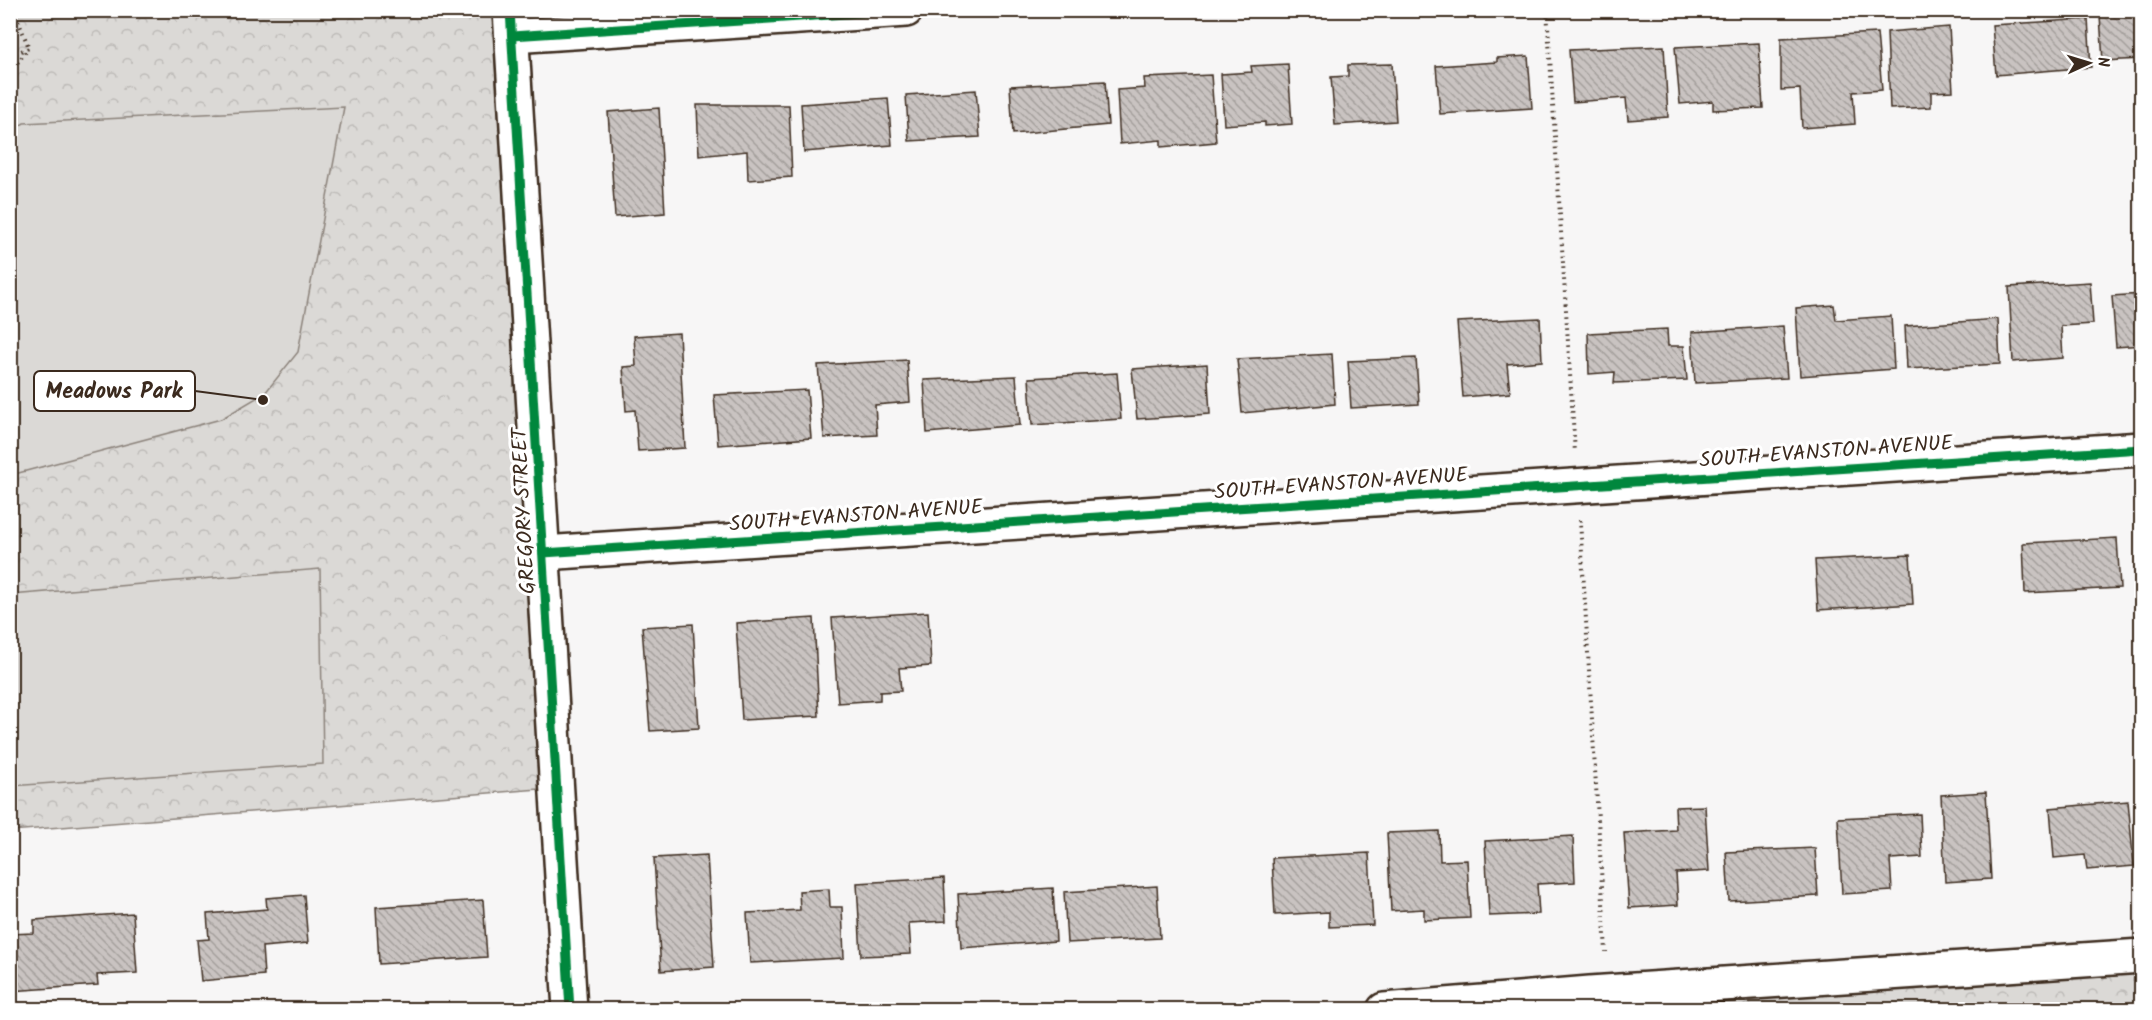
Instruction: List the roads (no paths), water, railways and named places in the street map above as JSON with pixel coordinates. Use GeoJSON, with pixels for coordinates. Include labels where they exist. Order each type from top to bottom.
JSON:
{"type":"FeatureCollection","features":[{"type":"Feature","properties":{"kind":"street"},"geometry":{"type":"LineString","coordinates":[[511,23],[906,10]]}},
{"type":"Feature","properties":{"kind":"street","name":"GREGORY STREET"},"geometry":{"type":"LineString","coordinates":[[511,23],[570,1010]]}},
{"type":"Feature","properties":{"kind":"street","name":"SOUTH EVANSTON AVENUE"},"geometry":{"type":"LineString","coordinates":[[543,553],[2142,449]]}},
{"type":"Feature","properties":{"kind":"street"},"geometry":{"type":"LineString","coordinates":[[1384,1010],[1591,1001],[2142,956]]}},
{"type":"Feature","properties":{"kind":"place","name":"Meadows Park"},"geometry":{"type":"Point","coordinates":[263,400]}}]}
